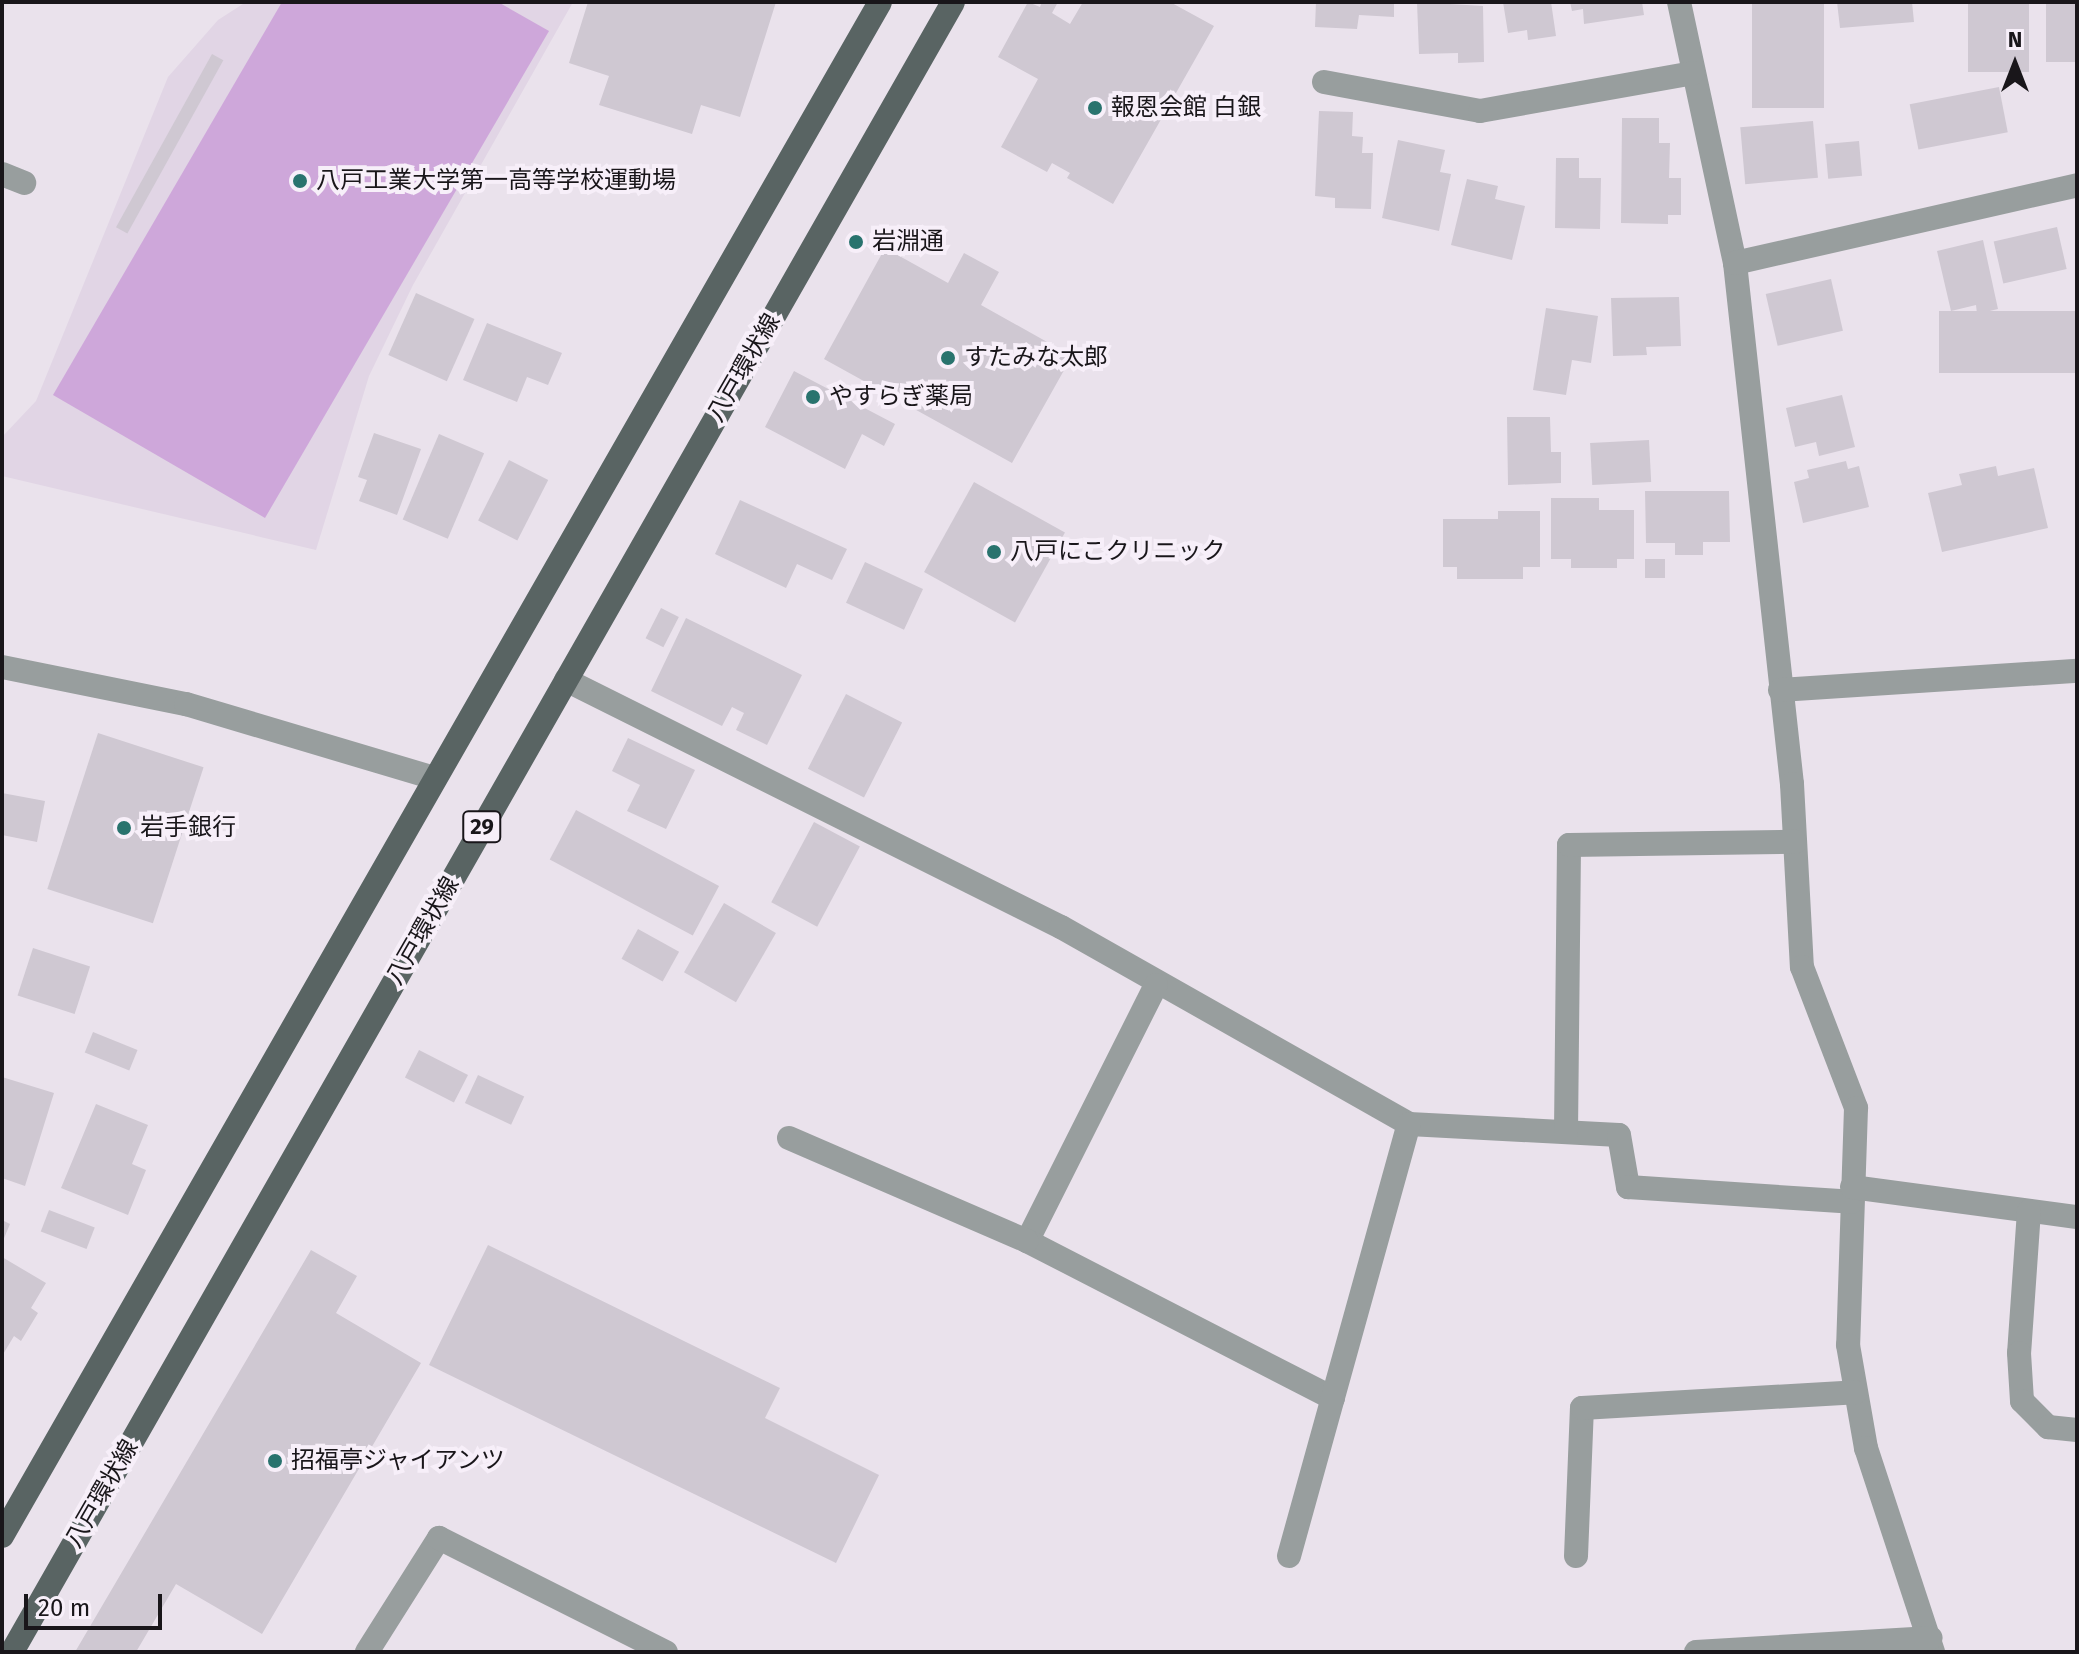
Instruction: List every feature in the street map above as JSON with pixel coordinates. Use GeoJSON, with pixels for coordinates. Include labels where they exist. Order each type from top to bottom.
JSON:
{"type":"FeatureCollection","features":[{"type":"Feature","properties":{"kind":"main road"},"geometry":{"type":"LineString","coordinates":[[2,1536],[880,2]]}},
{"type":"Feature","properties":{"kind":"main road","name":"八戸環状線"},"geometry":{"type":"LineString","coordinates":[[12,1652],[953,2]]}},
{"type":"Feature","properties":{"kind":"street"},"geometry":{"type":"LineString","coordinates":[[1679,2],[1735,263],[1795,842],[1802,967],[1856,1108],[1848,1345],[1856,1392],[1893,1537],[1932,1645],[1696,1652]]}},
{"type":"Feature","properties":{"kind":"street"},"geometry":{"type":"LineString","coordinates":[[1324,82],[1480,111],[1693,73]]}},
{"type":"Feature","properties":{"kind":"street"},"geometry":{"type":"LineString","coordinates":[[1735,263],[2077,185]]}},
{"type":"Feature","properties":{"kind":"street"},"geometry":{"type":"LineString","coordinates":[[2,667],[186,704],[435,778]]}},
{"type":"Feature","properties":{"kind":"street"},"geometry":{"type":"LineString","coordinates":[[1780,690],[2077,671]]}},
{"type":"Feature","properties":{"kind":"street"},"geometry":{"type":"LineString","coordinates":[[566,680],[1061,927],[1156,985],[1409,1124],[1619,1135],[1628,1187],[1852,1194],[2077,1217]]}},
{"type":"Feature","properties":{"kind":"street"},"geometry":{"type":"LineString","coordinates":[[1566,1132],[1569,845],[1795,842]]}},
{"type":"Feature","properties":{"kind":"street"},"geometry":{"type":"LineString","coordinates":[[1027,1241],[1156,985]]}},
{"type":"Feature","properties":{"kind":"street"},"geometry":{"type":"LineString","coordinates":[[1289,1556],[1409,1124]]}},
{"type":"Feature","properties":{"kind":"street"},"geometry":{"type":"LineString","coordinates":[[789,1138],[1027,1241],[1333,1398]]}},
{"type":"Feature","properties":{"kind":"street"},"geometry":{"type":"LineString","coordinates":[[2029,1211],[2019,1353],[2022,1401],[2048,1427],[2077,1430]]}},
{"type":"Feature","properties":{"kind":"street"},"geometry":{"type":"LineString","coordinates":[[1576,1556],[1582,1408],[1856,1392]]}},
{"type":"Feature","properties":{"kind":"street"},"geometry":{"type":"LineString","coordinates":[[367,1652],[439,1538],[666,1652]]}},
{"type":"Feature","properties":{"kind":"shaded area","name":"八戸工業大学第一高等学校運動場"},"geometry":{"type":"Polygon","coordinates":[[[246,2],[573,2],[413,285],[369,376],[316,550],[2,476],[2,437],[36,401],[168,77],[218,20],[246,2]]]}},
{"type":"Feature","properties":{"kind":"shaded area","name":"八戸工業大学第一高等学校運動場"},"geometry":{"type":"Polygon","coordinates":[[[282,2],[498,2],[549,31],[265,518],[53,395],[282,2]]]}},
{"type":"Feature","properties":{"kind":"building"},"geometry":{"type":"Polygon","coordinates":[[[588,2],[776,2],[740,117],[701,105],[692,134],[599,105],[609,76],[569,63],[588,2]]]}},
{"type":"Feature","properties":{"kind":"building","name":"報恩会館 白銀"},"geometry":{"type":"Polygon","coordinates":[[[1028,2],[1040,7],[1042,2],[1058,2],[1052,13],[1070,24],[1083,2],[1170,2],[1214,26],[1113,204],[1067,178],[1070,173],[1052,163],[1047,172],[1001,147],[1038,79],[998,57],[1028,2]]]}},
{"type":"Feature","properties":{"kind":"building"},"geometry":{"type":"Polygon","coordinates":[[[1316,2],[1394,2],[1394,17],[1359,15],[1357,29],[1315,27],[1316,2]]]}},
{"type":"Feature","properties":{"kind":"building"},"geometry":{"type":"Polygon","coordinates":[[[1417,2],[1483,6],[1484,62],[1458,63],[1458,53],[1419,54],[1417,2]]]}},
{"type":"Feature","properties":{"kind":"building"},"geometry":{"type":"Polygon","coordinates":[[[1503,2],[1551,2],[1556,36],[1528,40],[1527,30],[1508,33],[1503,2]]]}},
{"type":"Feature","properties":{"kind":"building"},"geometry":{"type":"Polygon","coordinates":[[[1570,2],[1642,2],[1644,15],[1584,24],[1583,9],[1572,11],[1570,2]]]}},
{"type":"Feature","properties":{"kind":"building"},"geometry":{"type":"Polygon","coordinates":[[[1752,2],[1824,2],[1824,108],[1752,108],[1752,2]]]}},
{"type":"Feature","properties":{"kind":"building"},"geometry":{"type":"Polygon","coordinates":[[[1837,2],[1912,2],[1914,22],[1840,28],[1837,2]]]}},
{"type":"Feature","properties":{"kind":"building"},"geometry":{"type":"Polygon","coordinates":[[[1968,2],[2029,2],[2029,72],[1968,72],[1968,2]]]}},
{"type":"Feature","properties":{"kind":"building"},"geometry":{"type":"Polygon","coordinates":[[[2046,2],[2077,2],[2077,62],[2046,62],[2046,2]]]}},
{"type":"Feature","properties":{"kind":"building"},"geometry":{"type":"Polygon","coordinates":[[[212,54],[223,60],[127,233],[116,227],[212,54]]]}},
{"type":"Feature","properties":{"kind":"building"},"geometry":{"type":"Polygon","coordinates":[[[1999,87],[2008,132],[1918,150],[1910,104],[1999,87]]]}},
{"type":"Feature","properties":{"kind":"building"},"geometry":{"type":"Polygon","coordinates":[[[1319,111],[1353,112],[1352,136],[1363,137],[1362,153],[1373,153],[1371,209],[1335,208],[1335,198],[1315,196],[1319,111]]]}},
{"type":"Feature","properties":{"kind":"building"},"geometry":{"type":"Polygon","coordinates":[[[1622,118],[1659,118],[1659,143],[1670,143],[1669,178],[1681,178],[1681,215],[1668,215],[1668,224],[1621,223],[1622,118]]]}},
{"type":"Feature","properties":{"kind":"building"},"geometry":{"type":"Polygon","coordinates":[[[1813,121],[1818,178],[1745,184],[1740,127],[1813,121]]]}},
{"type":"Feature","properties":{"kind":"building"},"geometry":{"type":"Polygon","coordinates":[[[1398,140],[1445,150],[1440,172],[1451,174],[1439,231],[1382,218],[1398,140]]]}},
{"type":"Feature","properties":{"kind":"building"},"geometry":{"type":"Polygon","coordinates":[[[1859,141],[1862,176],[1828,179],[1825,144],[1859,141]]]}},
{"type":"Feature","properties":{"kind":"building"},"geometry":{"type":"Polygon","coordinates":[[[1556,158],[1579,158],[1579,178],[1601,178],[1600,229],[1555,228],[1556,158]]]}},
{"type":"Feature","properties":{"kind":"building"},"geometry":{"type":"Polygon","coordinates":[[[1467,179],[1498,186],[1495,199],[1525,206],[1512,260],[1451,245],[1467,179]]]}},
{"type":"Feature","properties":{"kind":"building"},"geometry":{"type":"Polygon","coordinates":[[[2057,227],[2067,269],[2003,284],[1994,242],[2057,227]]]}},
{"type":"Feature","properties":{"kind":"building"},"geometry":{"type":"Polygon","coordinates":[[[1983,240],[1998,309],[1977,314],[1976,305],[1951,311],[1937,251],[1983,240]]]}},
{"type":"Feature","properties":{"kind":"building","name":"すたみな太郎"},"geometry":{"type":"Polygon","coordinates":[[[885,248],[948,283],[964,253],[999,272],[981,305],[1072,356],[1012,463],[824,359],[885,248]]]}},
{"type":"Feature","properties":{"kind":"building"},"geometry":{"type":"Polygon","coordinates":[[[1831,279],[1843,331],[1778,346],[1766,294],[1831,279]]]}},
{"type":"Feature","properties":{"kind":"building"},"geometry":{"type":"Polygon","coordinates":[[[416,293],[474,319],[447,381],[388,355],[416,293]]]}},
{"type":"Feature","properties":{"kind":"building"},"geometry":{"type":"Polygon","coordinates":[[[1679,297],[1681,346],[1646,347],[1647,355],[1613,356],[1611,298],[1679,297]]]}},
{"type":"Feature","properties":{"kind":"building"},"geometry":{"type":"Polygon","coordinates":[[[1546,308],[1598,316],[1591,363],[1572,360],[1566,395],[1533,390],[1546,308]]]}},
{"type":"Feature","properties":{"kind":"building"},"geometry":{"type":"Polygon","coordinates":[[[1939,311],[2077,311],[2077,373],[1939,373],[1939,311]]]}},
{"type":"Feature","properties":{"kind":"building"},"geometry":{"type":"Polygon","coordinates":[[[487,323],[562,353],[548,385],[527,377],[517,402],[463,380],[487,323]]]}},
{"type":"Feature","properties":{"kind":"building","name":"やすらぎ薬局"},"geometry":{"type":"Polygon","coordinates":[[[794,371],[895,424],[884,446],[862,434],[845,469],[765,427],[794,371]]]}},
{"type":"Feature","properties":{"kind":"building"},"geometry":{"type":"Polygon","coordinates":[[[1842,395],[1855,447],[1819,456],[1816,442],[1795,447],[1786,408],[1842,395]]]}},
{"type":"Feature","properties":{"kind":"building"},"geometry":{"type":"Polygon","coordinates":[[[1507,417],[1550,417],[1551,452],[1561,452],[1561,483],[1508,485],[1507,417]]]}},
{"type":"Feature","properties":{"kind":"building"},"geometry":{"type":"Polygon","coordinates":[[[374,433],[421,449],[397,515],[359,501],[367,480],[358,477],[374,433]]]}},
{"type":"Feature","properties":{"kind":"building"},"geometry":{"type":"Polygon","coordinates":[[[439,434],[484,453],[448,539],[403,520],[439,434]]]}},
{"type":"Feature","properties":{"kind":"building"},"geometry":{"type":"Polygon","coordinates":[[[1649,440],[1651,482],[1592,485],[1590,443],[1649,440]]]}},
{"type":"Feature","properties":{"kind":"building"},"geometry":{"type":"Polygon","coordinates":[[[509,460],[548,480],[517,541],[478,521],[509,460]]]}},
{"type":"Feature","properties":{"kind":"building"},"geometry":{"type":"Polygon","coordinates":[[[1846,461],[1848,469],[1859,466],[1869,507],[1803,523],[1794,482],[1809,478],[1807,470],[1846,461]]]}},
{"type":"Feature","properties":{"kind":"building"},"geometry":{"type":"Polygon","coordinates":[[[1996,466],[1998,476],[2034,468],[2048,528],[1942,552],[1928,493],[1962,485],[1959,474],[1996,466]]]}},
{"type":"Feature","properties":{"kind":"building","name":"八戸にこクリニック"},"geometry":{"type":"Polygon","coordinates":[[[974,482],[1065,532],[1015,623],[924,572],[974,482]]]}},
{"type":"Feature","properties":{"kind":"building"},"geometry":{"type":"Polygon","coordinates":[[[1645,491],[1729,491],[1730,542],[1703,542],[1703,555],[1675,555],[1675,543],[1646,543],[1645,491]]]}},
{"type":"Feature","properties":{"kind":"building"},"geometry":{"type":"Polygon","coordinates":[[[1551,498],[1599,498],[1599,510],[1634,510],[1634,559],[1617,559],[1617,568],[1571,568],[1571,559],[1551,559],[1551,498]]]}},
{"type":"Feature","properties":{"kind":"building"},"geometry":{"type":"Polygon","coordinates":[[[740,500],[847,549],[832,580],[797,564],[786,588],[715,554],[740,500]]]}},
{"type":"Feature","properties":{"kind":"building"},"geometry":{"type":"Polygon","coordinates":[[[1498,511],[1540,511],[1540,567],[1523,567],[1523,579],[1457,579],[1457,567],[1443,567],[1443,519],[1498,519],[1498,511]]]}},
{"type":"Feature","properties":{"kind":"building"},"geometry":{"type":"Polygon","coordinates":[[[1645,559],[1665,559],[1665,578],[1645,578],[1645,559]]]}},
{"type":"Feature","properties":{"kind":"building"},"geometry":{"type":"Polygon","coordinates":[[[865,562],[923,589],[904,630],[846,603],[865,562]]]}},
{"type":"Feature","properties":{"kind":"building"},"geometry":{"type":"Polygon","coordinates":[[[661,608],[679,617],[663,647],[646,638],[661,608]]]}},
{"type":"Feature","properties":{"kind":"building"},"geometry":{"type":"Polygon","coordinates":[[[686,618],[802,675],[767,745],[736,730],[744,713],[732,707],[722,726],[651,691],[686,618]]]}},
{"type":"Feature","properties":{"kind":"building"},"geometry":{"type":"Polygon","coordinates":[[[846,694],[902,723],[864,797],[808,769],[846,694]]]}},
{"type":"Feature","properties":{"kind":"building","name":"岩手銀行"},"geometry":{"type":"Polygon","coordinates":[[[98,733],[204,767],[153,923],[47,889],[98,733]]]}},
{"type":"Feature","properties":{"kind":"building"},"geometry":{"type":"Polygon","coordinates":[[[628,738],[695,770],[666,829],[627,811],[640,785],[612,771],[628,738]]]}},
{"type":"Feature","properties":{"kind":"building"},"geometry":{"type":"Polygon","coordinates":[[[2,793],[45,801],[37,842],[2,835],[2,793]]]}},
{"type":"Feature","properties":{"kind":"building"},"geometry":{"type":"Polygon","coordinates":[[[576,810],[719,886],[693,935],[550,859],[576,810]]]}},
{"type":"Feature","properties":{"kind":"building"},"geometry":{"type":"Polygon","coordinates":[[[814,822],[860,846],[817,927],[771,902],[814,822]]]}},
{"type":"Feature","properties":{"kind":"building"},"geometry":{"type":"Polygon","coordinates":[[[724,903],[776,933],[736,1002],[684,972],[724,903]]]}},
{"type":"Feature","properties":{"kind":"building"},"geometry":{"type":"Polygon","coordinates":[[[638,929],[679,952],[663,982],[622,959],[638,929]]]}},
{"type":"Feature","properties":{"kind":"building"},"geometry":{"type":"Polygon","coordinates":[[[33,948],[90,967],[75,1014],[18,996],[33,948]]]}},
{"type":"Feature","properties":{"kind":"building"},"geometry":{"type":"Polygon","coordinates":[[[93,1032],[138,1050],[129,1070],[85,1052],[93,1032]]]}},
{"type":"Feature","properties":{"kind":"building"},"geometry":{"type":"Polygon","coordinates":[[[419,1050],[468,1075],[454,1103],[405,1078],[419,1050]]]}},
{"type":"Feature","properties":{"kind":"building"},"geometry":{"type":"Polygon","coordinates":[[[478,1075],[524,1097],[511,1125],[465,1103],[478,1075]]]}},
{"type":"Feature","properties":{"kind":"building"},"geometry":{"type":"Polygon","coordinates":[[[2,1077],[54,1093],[25,1186],[2,1178],[2,1077]]]}},
{"type":"Feature","properties":{"kind":"building"},"geometry":{"type":"Polygon","coordinates":[[[96,1104],[148,1125],[132,1164],[146,1170],[128,1215],[61,1188],[96,1104]]]}},
{"type":"Feature","properties":{"kind":"building"},"geometry":{"type":"Polygon","coordinates":[[[49,1210],[95,1228],[87,1249],[41,1231],[49,1210]]]}},
{"type":"Feature","properties":{"kind":"building"},"geometry":{"type":"Polygon","coordinates":[[[2,1220],[10,1224],[2,1243],[2,1220]]]}},
{"type":"Feature","properties":{"kind":"building"},"geometry":{"type":"Polygon","coordinates":[[[488,1245],[780,1388],[765,1418],[879,1475],[836,1563],[429,1365],[488,1245]]]}},
{"type":"Feature","properties":{"kind":"building","name":"招福亭ジャイアンツ"},"geometry":{"type":"Polygon","coordinates":[[[311,1250],[357,1276],[336,1313],[421,1363],[262,1634],[176,1584],[136,1652],[75,1652],[311,1250]]]}},
{"type":"Feature","properties":{"kind":"building"},"geometry":{"type":"Polygon","coordinates":[[[2,1257],[46,1283],[31,1308],[38,1313],[21,1341],[14,1336],[2,1356],[2,1257]]]}},
{"type":"Feature","properties":{"kind":"place","name":"報恩会館 白銀"},"geometry":{"type":"Point","coordinates":[1095,108]}},
{"type":"Feature","properties":{"kind":"place","name":"八戸工業大学第一高等学校運動場"},"geometry":{"type":"Point","coordinates":[300,181]}},
{"type":"Feature","properties":{"kind":"place","name":"岩淵通"},"geometry":{"type":"Point","coordinates":[856,242]}},
{"type":"Feature","properties":{"kind":"place","name":"すたみな太郎"},"geometry":{"type":"Point","coordinates":[948,358]}},
{"type":"Feature","properties":{"kind":"place","name":"やすらぎ薬局"},"geometry":{"type":"Point","coordinates":[813,397]}},
{"type":"Feature","properties":{"kind":"place","name":"八戸にこクリニック"},"geometry":{"type":"Point","coordinates":[994,552]}},
{"type":"Feature","properties":{"kind":"place","name":"岩手銀行"},"geometry":{"type":"Point","coordinates":[124,828]}},
{"type":"Feature","properties":{"kind":"place","name":"招福亭ジャイアンツ"},"geometry":{"type":"Point","coordinates":[275,1461]}}]}
